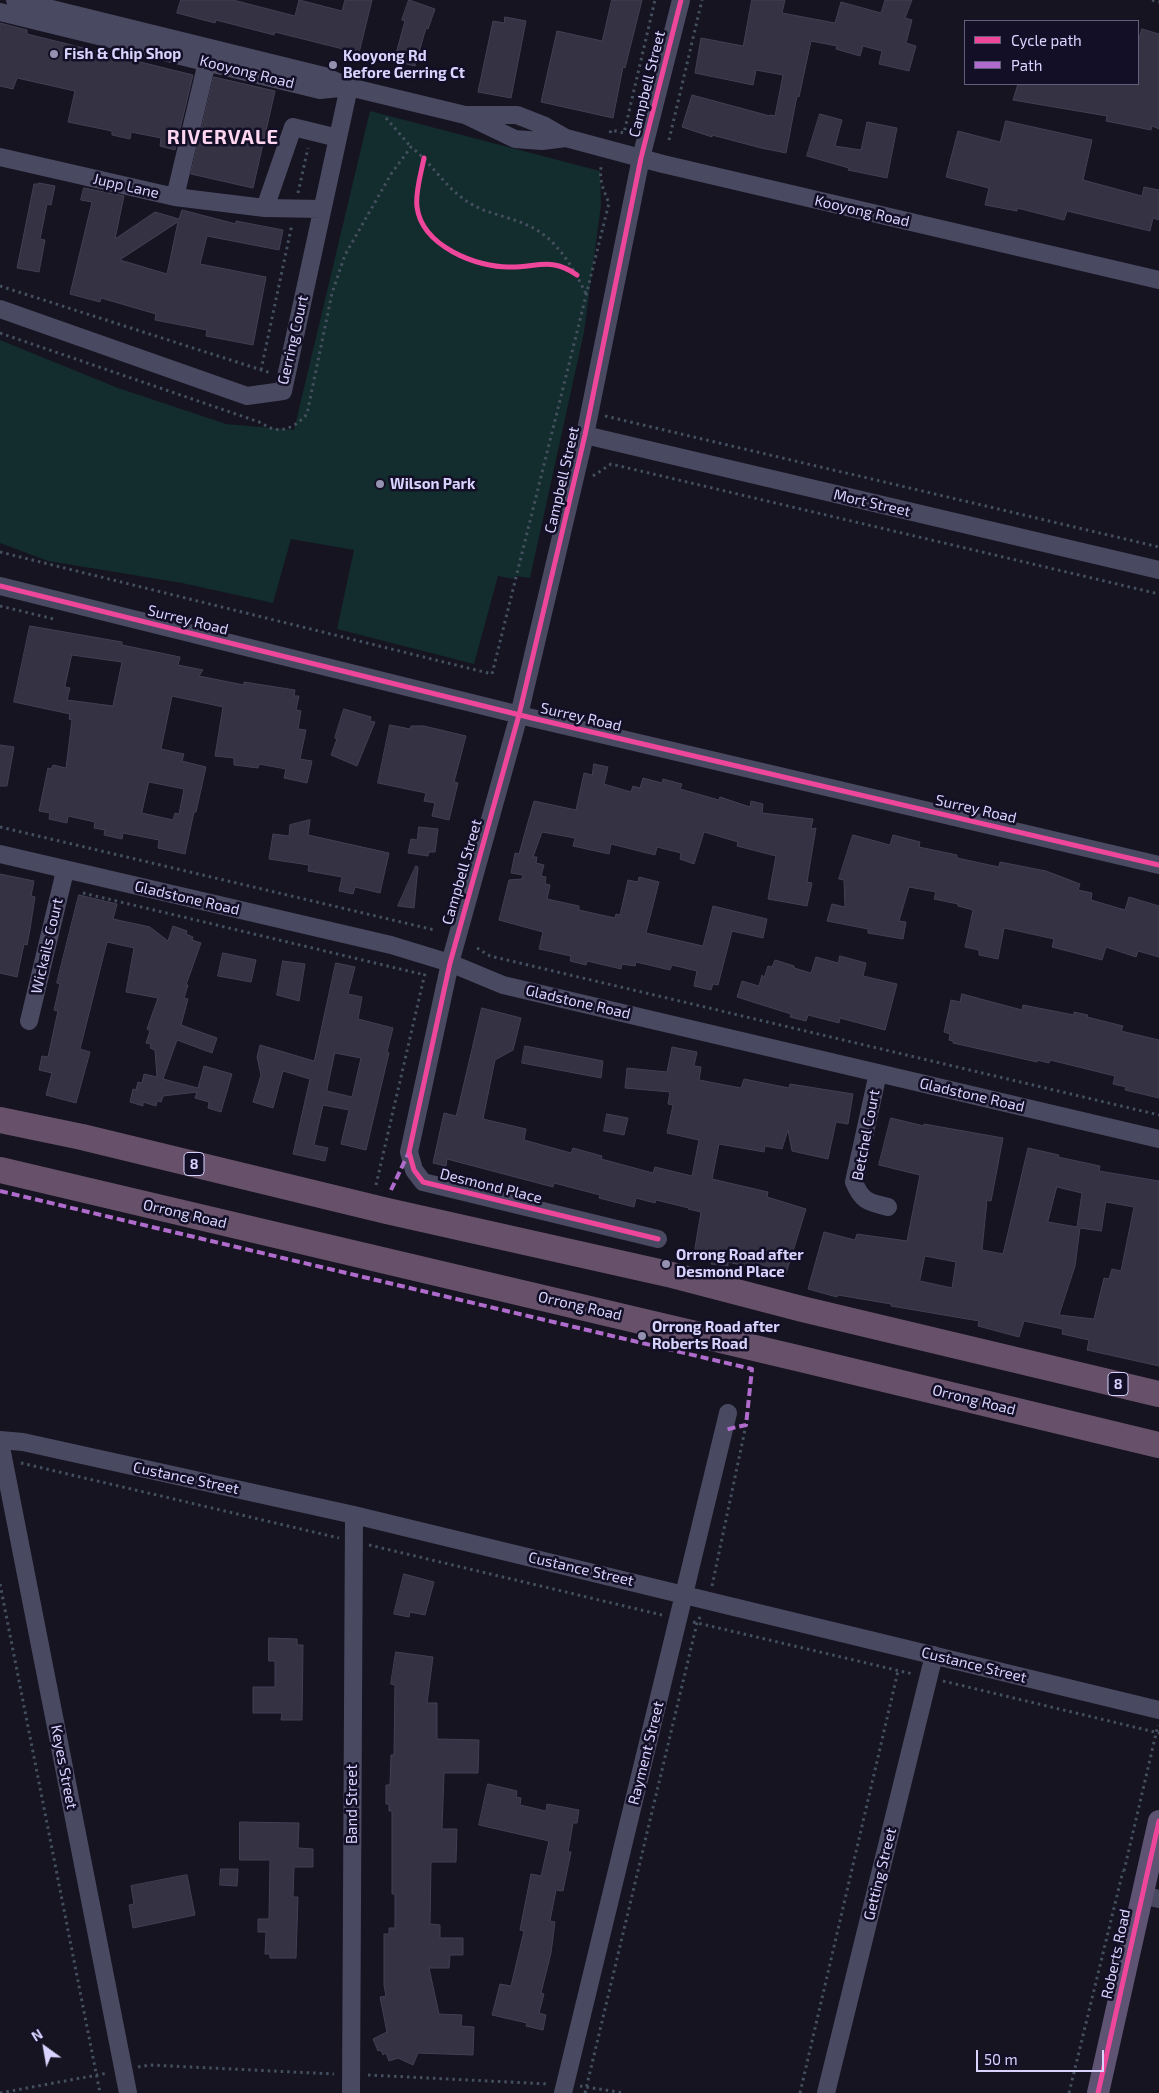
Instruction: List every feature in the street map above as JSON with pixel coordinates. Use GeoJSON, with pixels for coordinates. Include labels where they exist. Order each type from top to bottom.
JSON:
{"type":"FeatureCollection","features":[{"type":"Feature","properties":{"kind":"highway","name":"8"},"geometry":{"type":"LineString","coordinates":[[0,1120],[82,1137],[387,1212],[668,1274],[802,1309],[1159,1394]]}},
{"type":"Feature","properties":{"kind":"highway","name":"Orrong Road"},"geometry":{"type":"LineString","coordinates":[[0,1170],[1159,1445]]}},
{"type":"Feature","properties":{"kind":"main road","name":"Roberts Road"},"geometry":{"type":"LineString","coordinates":[[1098,2093],[1150,1897],[1159,1820]]}},
{"type":"Feature","properties":{"kind":"street","name":"Kooyong Road"},"geometry":{"type":"LineString","coordinates":[[15,0],[324,76],[349,87],[466,115],[518,115],[546,126],[566,138],[641,158],[1159,280]]}},
{"type":"Feature","properties":{"kind":"street","name":"Campbell Street"},"geometry":{"type":"LineString","coordinates":[[450,963],[519,715],[585,435],[641,158],[681,0]]}},
{"type":"Feature","properties":{"kind":"street","name":"Kooyong Road"},"geometry":{"type":"LineString","coordinates":[[0,12],[320,90],[349,87]]}},
{"type":"Feature","properties":{"kind":"street","name":"Jupp Lane"},"geometry":{"type":"LineString","coordinates":[[0,158],[175,197],[207,62]]}},
{"type":"Feature","properties":{"kind":"street","name":"Gerring Court"},"geometry":{"type":"LineString","coordinates":[[0,309],[247,396],[283,391],[349,87]]}},
{"type":"Feature","properties":{"kind":"street"},"geometry":{"type":"LineString","coordinates":[[265,208],[292,127],[338,138]]}},
{"type":"Feature","properties":{"kind":"street"},"geometry":{"type":"LineString","coordinates":[[175,197],[265,208],[322,209]]}},
{"type":"Feature","properties":{"kind":"street","name":"Mort Street"},"geometry":{"type":"LineString","coordinates":[[585,435],[1159,570]]}},
{"type":"Feature","properties":{"kind":"street","name":"Surrey Road"},"geometry":{"type":"LineString","coordinates":[[0,586],[519,715],[1159,865]]}},
{"type":"Feature","properties":{"kind":"street","name":"Gladstone Road"},"geometry":{"type":"LineString","coordinates":[[0,854],[63,879],[392,945],[450,963],[503,985],[1159,1139]]}},
{"type":"Feature","properties":{"kind":"street","name":"Wickails Court"},"geometry":{"type":"LineString","coordinates":[[29,1021],[63,879]]}},
{"type":"Feature","properties":{"kind":"street","name":"Desmond Place"},"geometry":{"type":"LineString","coordinates":[[450,963],[409,1152],[414,1170],[423,1182],[658,1239]]}},
{"type":"Feature","properties":{"kind":"street","name":"Betchel Court"},"geometry":{"type":"LineString","coordinates":[[878,1073],[854,1182],[858,1194],[866,1201],[888,1207]]}},
{"type":"Feature","properties":{"kind":"street","name":"Rayment Street"},"geometry":{"type":"LineString","coordinates":[[564,2089],[728,1413]]}},
{"type":"Feature","properties":{"kind":"street","name":"Custance Street"},"geometry":{"type":"LineString","coordinates":[[1,1447],[23,1442],[354,1515],[1159,1710]]}},
{"type":"Feature","properties":{"kind":"street","name":"Keyes Street"},"geometry":{"type":"LineString","coordinates":[[1,1447],[128,2093]]}},
{"type":"Feature","properties":{"kind":"street","name":"Band Street"},"geometry":{"type":"LineString","coordinates":[[351,2093],[354,1515]]}},
{"type":"Feature","properties":{"kind":"street","name":"Getting Street"},"geometry":{"type":"LineString","coordinates":[[826,2093],[934,1655]]}},
{"type":"Feature","properties":{"kind":"path"},"geometry":{"type":"LineString","coordinates":[[609,136],[611,130],[624,133],[655,0]]}},
{"type":"Feature","properties":{"kind":"path"},"geometry":{"type":"LineString","coordinates":[[669,140],[702,0]]}},
{"type":"Feature","properties":{"kind":"path"},"geometry":{"type":"LineString","coordinates":[[1152,0],[1159,2]]}},
{"type":"Feature","properties":{"kind":"path"},"geometry":{"type":"LineString","coordinates":[[386,118],[411,147]]}},
{"type":"Feature","properties":{"kind":"path"},"geometry":{"type":"LineString","coordinates":[[261,370],[311,132]]}},
{"type":"Feature","properties":{"kind":"path"},"geometry":{"type":"LineString","coordinates":[[422,167],[424,158]]}},
{"type":"Feature","properties":{"kind":"path"},"geometry":{"type":"LineString","coordinates":[[0,552],[492,674],[609,203],[600,184],[600,171],[603,160]]}},
{"type":"Feature","properties":{"kind":"path"},"geometry":{"type":"LineString","coordinates":[[561,266],[577,275]]}},
{"type":"Feature","properties":{"kind":"path"},"geometry":{"type":"LineString","coordinates":[[0,286],[286,378]]}},
{"type":"Feature","properties":{"kind":"path"},"geometry":{"type":"LineString","coordinates":[[604,416],[1159,547]]}},
{"type":"Feature","properties":{"kind":"path"},"geometry":{"type":"LineString","coordinates":[[588,479],[611,464],[1159,594]]}},
{"type":"Feature","properties":{"kind":"path"},"geometry":{"type":"LineString","coordinates":[[0,827],[435,930]]}},
{"type":"Feature","properties":{"kind":"path"},"geometry":{"type":"LineString","coordinates":[[63,879],[425,975]]}},
{"type":"Feature","properties":{"kind":"path"},"geometry":{"type":"LineString","coordinates":[[477,948],[490,956],[1159,1115]]}},
{"type":"Feature","properties":{"kind":"path"},"geometry":{"type":"LineString","coordinates":[[376,1185],[429,956]]}},
{"type":"Feature","properties":{"kind":"path"},"geometry":{"type":"LineString","coordinates":[[585,2093],[697,1623],[709,1600],[746,1425]]}},
{"type":"Feature","properties":{"kind":"path"},"geometry":{"type":"LineString","coordinates":[[1,1447],[354,1541],[1159,1733]]}},
{"type":"Feature","properties":{"kind":"path"},"geometry":{"type":"LineString","coordinates":[[0,1584],[100,2093]]}},
{"type":"Feature","properties":{"kind":"path"},"geometry":{"type":"LineString","coordinates":[[800,2093],[898,1671]]}},
{"type":"Feature","properties":{"kind":"path"},"geometry":{"type":"LineString","coordinates":[[1069,2093],[1123,1871]]}},
{"type":"Feature","properties":{"kind":"path"},"geometry":{"type":"LineString","coordinates":[[0,2093],[150,2065],[351,2075],[564,2089],[587,2086],[624,2093]]}},
{"type":"Feature","properties":{"kind":"green space"},"geometry":{"type":"Polygon","coordinates":[[[370,111],[600,171],[601,205],[584,332],[530,578],[515,576],[514,579],[498,576],[474,664],[337,629],[354,550],[291,539],[273,603],[182,583],[48,561],[0,543],[0,340],[118,388],[226,424],[294,430],[370,111]]]}},
{"type":"Feature","properties":{"kind":"building"},"geometry":{"type":"Polygon","coordinates":[[[181,0],[233,0],[295,16],[299,0],[342,11],[345,0],[372,0],[359,53],[275,32],[274,35],[216,20],[215,23],[177,13],[181,0]]]}},
{"type":"Feature","properties":{"kind":"building"},"geometry":{"type":"Polygon","coordinates":[[[409,0],[435,9],[428,29],[426,28],[415,66],[394,61],[405,21],[402,20],[409,0]]]}},
{"type":"Feature","properties":{"kind":"building"},"geometry":{"type":"Polygon","coordinates":[[[612,0],[642,0],[625,68],[623,67],[613,118],[541,102],[557,31],[602,41],[612,0]]]}},
{"type":"Feature","properties":{"kind":"building"},"geometry":{"type":"Polygon","coordinates":[[[752,0],[785,0],[782,13],[835,23],[841,2],[881,13],[885,0],[912,0],[905,18],[912,20],[906,43],[916,46],[909,71],[879,64],[882,51],[863,46],[860,56],[836,49],[837,46],[811,41],[799,97],[797,96],[786,153],[712,135],[712,137],[682,127],[692,95],[775,116],[783,75],[756,70],[753,85],[695,73],[701,38],[743,46],[752,0]]]}},
{"type":"Feature","properties":{"kind":"building"},"geometry":{"type":"Polygon","coordinates":[[[505,17],[526,21],[511,98],[478,92],[493,21],[504,23],[505,17]]]}},
{"type":"Feature","properties":{"kind":"building"},"geometry":{"type":"Polygon","coordinates":[[[0,23],[27,30],[27,34],[193,75],[175,150],[160,146],[161,138],[131,132],[130,139],[112,135],[112,131],[68,122],[75,91],[17,78],[13,89],[0,86],[0,23]]]}},
{"type":"Feature","properties":{"kind":"building"},"geometry":{"type":"Polygon","coordinates":[[[1142,29],[1159,34],[1159,129],[1152,126],[1151,130],[1106,121],[1107,116],[1013,100],[1018,85],[1139,85],[1139,40],[1142,29]]]}},
{"type":"Feature","properties":{"kind":"building"},"geometry":{"type":"Polygon","coordinates":[[[214,77],[275,91],[253,188],[191,174],[214,77]]]}},
{"type":"Feature","properties":{"kind":"building"},"geometry":{"type":"Polygon","coordinates":[[[820,114],[842,120],[835,146],[861,150],[867,122],[897,128],[887,178],[848,170],[849,168],[807,156],[820,114]]]}},
{"type":"Feature","properties":{"kind":"building"},"geometry":{"type":"Polygon","coordinates":[[[1006,121],[1092,140],[1083,180],[1142,196],[1144,187],[1159,190],[1159,220],[1153,218],[1150,231],[1067,211],[1064,220],[1017,208],[1017,211],[985,205],[989,188],[946,177],[958,131],[1000,142],[1006,121]]]}},
{"type":"Feature","properties":{"kind":"building"},"geometry":{"type":"Polygon","coordinates":[[[34,184],[55,186],[51,205],[47,204],[40,239],[45,240],[39,272],[17,268],[34,184]]]}},
{"type":"Feature","properties":{"kind":"building"},"geometry":{"type":"Polygon","coordinates":[[[84,188],[124,196],[115,239],[155,212],[179,219],[182,210],[236,224],[236,221],[283,230],[279,250],[207,236],[200,264],[266,277],[253,345],[206,336],[207,330],[155,320],[156,314],[101,298],[100,302],[70,294],[92,202],[81,200],[84,188]],[[178,222],[120,260],[167,274],[178,222]]]}},
{"type":"Feature","properties":{"kind":"building"},"geometry":{"type":"Polygon","coordinates":[[[30,626],[122,642],[122,645],[180,657],[178,665],[203,670],[199,676],[244,685],[244,682],[295,690],[294,696],[299,696],[296,710],[301,711],[298,729],[306,730],[300,759],[312,761],[307,783],[284,778],[286,769],[259,764],[258,768],[234,765],[234,758],[215,756],[223,707],[172,696],[161,749],[184,754],[182,761],[206,767],[185,854],[158,848],[159,840],[123,833],[122,839],[104,835],[105,830],[94,828],[95,822],[68,816],[67,823],[49,819],[50,813],[39,811],[48,768],[51,769],[53,765],[66,768],[72,720],[69,719],[70,714],[14,702],[30,626]],[[72,655],[65,687],[70,688],[67,700],[113,706],[122,662],[72,655]],[[149,782],[142,813],[173,820],[175,813],[179,814],[184,789],[149,782]]]}},
{"type":"Feature","properties":{"kind":"building"},"geometry":{"type":"Polygon","coordinates":[[[344,709],[371,717],[370,721],[375,722],[357,766],[331,755],[344,709]]]}},
{"type":"Feature","properties":{"kind":"building"},"geometry":{"type":"Polygon","coordinates":[[[390,725],[410,729],[411,726],[424,726],[466,736],[454,782],[458,783],[449,820],[432,816],[435,803],[424,801],[426,793],[378,783],[390,725]]]}},
{"type":"Feature","properties":{"kind":"building"},"geometry":{"type":"Polygon","coordinates":[[[0,745],[14,747],[7,786],[0,786],[0,745]]]}},
{"type":"Feature","properties":{"kind":"building"},"geometry":{"type":"Polygon","coordinates":[[[594,764],[608,767],[604,784],[631,792],[633,786],[640,788],[643,778],[662,783],[663,779],[682,784],[680,789],[719,800],[720,797],[750,807],[751,801],[763,804],[762,813],[813,819],[811,829],[816,828],[807,882],[812,883],[807,906],[768,899],[776,856],[737,846],[738,842],[704,832],[694,864],[680,859],[681,853],[657,847],[655,855],[611,844],[609,854],[573,846],[575,838],[542,832],[533,857],[537,857],[536,863],[544,865],[541,876],[546,877],[545,884],[550,885],[547,899],[579,906],[579,910],[615,918],[616,914],[620,915],[628,880],[638,882],[639,877],[659,882],[646,933],[703,946],[713,906],[767,919],[763,938],[732,931],[718,985],[713,984],[711,990],[694,986],[697,971],[672,965],[670,970],[636,962],[635,966],[622,964],[621,969],[587,961],[586,965],[570,961],[571,956],[539,949],[543,932],[499,920],[509,880],[522,879],[523,875],[511,873],[515,853],[519,854],[534,801],[576,810],[584,773],[592,775],[594,764]]]}},
{"type":"Feature","properties":{"kind":"building"},"geometry":{"type":"Polygon","coordinates":[[[310,820],[308,835],[389,853],[380,893],[355,887],[353,894],[339,891],[342,877],[308,871],[309,865],[269,859],[273,834],[289,836],[290,825],[310,820]]]}},
{"type":"Feature","properties":{"kind":"building"},"geometry":{"type":"Polygon","coordinates":[[[419,827],[438,829],[435,852],[429,852],[428,856],[408,853],[411,839],[417,840],[419,827]]]}},
{"type":"Feature","properties":{"kind":"building"},"geometry":{"type":"Polygon","coordinates":[[[853,835],[890,845],[893,835],[920,842],[919,847],[957,855],[957,858],[999,867],[1000,862],[1046,871],[1080,884],[1078,890],[1092,893],[1091,900],[1125,910],[1129,897],[1159,906],[1159,957],[1138,951],[1136,957],[1106,947],[1102,960],[1052,947],[1054,939],[1004,928],[998,959],[979,955],[979,950],[965,947],[973,910],[958,906],[958,904],[934,899],[936,892],[909,887],[899,921],[906,922],[903,939],[868,933],[868,929],[827,921],[832,904],[845,907],[844,880],[839,879],[853,835]]]}},
{"type":"Feature","properties":{"kind":"building"},"geometry":{"type":"Polygon","coordinates":[[[416,866],[418,867],[414,908],[398,906],[416,866]]]}},
{"type":"Feature","properties":{"kind":"building"},"geometry":{"type":"Polygon","coordinates":[[[0,874],[34,881],[31,896],[35,897],[30,929],[27,945],[24,944],[17,977],[0,973],[0,874]]]}},
{"type":"Feature","properties":{"kind":"building"},"geometry":{"type":"Polygon","coordinates":[[[79,895],[117,904],[113,919],[150,927],[168,941],[173,926],[187,931],[186,934],[193,937],[192,940],[201,943],[186,985],[188,985],[184,998],[188,999],[181,1025],[217,1038],[212,1053],[177,1040],[163,1079],[198,1088],[204,1066],[232,1074],[221,1112],[208,1108],[209,1102],[195,1098],[197,1092],[163,1096],[161,1102],[157,1101],[156,1106],[143,1102],[143,1106],[130,1102],[133,1089],[136,1090],[138,1082],[142,1083],[144,1074],[157,1077],[155,1050],[150,1048],[151,1044],[146,1043],[150,1031],[147,1029],[158,998],[126,992],[134,948],[107,942],[80,1049],[90,1052],[76,1103],[46,1095],[52,1073],[39,1070],[42,1056],[48,1057],[58,1011],[54,1010],[60,984],[57,983],[79,895]]]}},
{"type":"Feature","properties":{"kind":"building"},"geometry":{"type":"Polygon","coordinates":[[[223,953],[256,960],[251,982],[218,976],[223,953]]]}},
{"type":"Feature","properties":{"kind":"building"},"geometry":{"type":"Polygon","coordinates":[[[840,956],[866,963],[863,976],[897,984],[885,1030],[840,1018],[839,1023],[808,1015],[806,1021],[790,1017],[791,1014],[737,997],[742,981],[759,986],[762,975],[764,978],[768,966],[772,967],[775,960],[811,973],[816,957],[838,963],[840,956]]]}},
{"type":"Feature","properties":{"kind":"building"},"geometry":{"type":"Polygon","coordinates":[[[283,961],[305,964],[299,1001],[277,995],[283,961]]]}},
{"type":"Feature","properties":{"kind":"building"},"geometry":{"type":"Polygon","coordinates":[[[336,963],[355,967],[348,994],[362,997],[358,1019],[393,1028],[366,1150],[341,1144],[349,1110],[323,1105],[314,1145],[328,1148],[325,1161],[293,1154],[310,1079],[283,1071],[273,1108],[253,1102],[261,1075],[257,1057],[260,1045],[314,1061],[336,963]],[[335,1053],[327,1091],[352,1097],[361,1058],[335,1053]]]}},
{"type":"Feature","properties":{"kind":"building"},"geometry":{"type":"Polygon","coordinates":[[[962,994],[1022,1010],[1023,1005],[1074,1015],[1074,1012],[1088,1015],[1087,1017],[1123,1026],[1121,1031],[1159,1040],[1159,1098],[1125,1090],[1126,1087],[1113,1084],[1115,1076],[1050,1060],[1049,1063],[1037,1060],[1037,1062],[953,1043],[953,1041],[949,1040],[950,1034],[944,1032],[951,1000],[960,1002],[962,994]]]}},
{"type":"Feature","properties":{"kind":"building"},"geometry":{"type":"Polygon","coordinates":[[[482,1008],[521,1018],[513,1050],[495,1060],[483,1119],[526,1129],[524,1140],[571,1153],[573,1148],[602,1156],[601,1159],[653,1173],[655,1167],[692,1176],[699,1140],[667,1133],[673,1105],[668,1104],[670,1092],[625,1088],[627,1068],[667,1072],[672,1047],[697,1052],[694,1066],[701,1067],[699,1080],[741,1088],[744,1079],[789,1088],[790,1084],[853,1094],[848,1124],[836,1122],[828,1159],[792,1151],[788,1130],[782,1149],[765,1146],[764,1152],[719,1144],[712,1179],[768,1192],[767,1197],[806,1209],[785,1277],[775,1274],[773,1269],[754,1262],[753,1268],[728,1262],[728,1266],[711,1264],[712,1261],[700,1259],[701,1255],[694,1254],[701,1212],[689,1208],[656,1200],[655,1203],[636,1198],[634,1207],[599,1198],[600,1195],[554,1183],[553,1187],[447,1159],[446,1166],[433,1163],[444,1113],[456,1116],[482,1008]]]}},
{"type":"Feature","properties":{"kind":"building"},"geometry":{"type":"Polygon","coordinates":[[[525,1046],[603,1061],[601,1078],[522,1063],[525,1046]]]}},
{"type":"Feature","properties":{"kind":"building"},"geometry":{"type":"Polygon","coordinates":[[[607,1114],[628,1118],[624,1135],[604,1131],[607,1114]]]}},
{"type":"Feature","properties":{"kind":"building"},"geometry":{"type":"Polygon","coordinates":[[[891,1118],[924,1126],[924,1124],[1003,1138],[991,1201],[987,1200],[982,1250],[1003,1254],[1028,1148],[1100,1166],[1099,1171],[1159,1181],[1159,1366],[1087,1350],[1089,1340],[1062,1334],[1063,1329],[1024,1321],[1019,1337],[978,1326],[979,1321],[838,1295],[837,1297],[808,1289],[824,1232],[855,1240],[857,1234],[907,1241],[920,1175],[879,1165],[891,1118]],[[1057,1187],[1048,1222],[1077,1227],[1082,1193],[1057,1187]],[[1106,1202],[1101,1231],[1080,1228],[1075,1266],[1059,1315],[1094,1319],[1104,1278],[1109,1279],[1112,1269],[1121,1271],[1134,1207],[1106,1202]],[[925,1256],[920,1281],[952,1288],[956,1262],[925,1256]]]}},
{"type":"Feature","properties":{"kind":"building"},"geometry":{"type":"Polygon","coordinates":[[[404,1574],[434,1582],[425,1615],[410,1612],[409,1617],[394,1614],[404,1574]]]}},
{"type":"Feature","properties":{"kind":"building"},"geometry":{"type":"Polygon","coordinates":[[[269,1638],[297,1639],[297,1645],[303,1645],[302,1720],[281,1720],[282,1713],[253,1713],[253,1687],[275,1687],[275,1661],[269,1661],[269,1638]]]}},
{"type":"Feature","properties":{"kind":"building"},"geometry":{"type":"Polygon","coordinates":[[[396,1652],[433,1657],[427,1703],[437,1703],[437,1739],[479,1740],[478,1773],[444,1773],[442,1829],[457,1829],[456,1862],[431,1862],[430,1924],[440,1925],[440,1938],[463,1938],[463,1955],[450,1955],[449,1968],[429,1968],[439,2014],[462,2015],[461,2026],[474,2027],[473,2055],[418,2053],[413,2065],[398,2058],[389,2061],[386,2053],[383,2055],[381,2050],[378,2051],[373,2039],[387,2032],[380,1997],[386,1996],[384,1985],[384,1934],[389,1934],[389,1928],[395,1928],[395,1894],[392,1894],[392,1811],[389,1811],[389,1804],[386,1804],[386,1785],[390,1785],[391,1755],[394,1755],[395,1685],[391,1684],[396,1652]]]}},
{"type":"Feature","properties":{"kind":"building"},"geometry":{"type":"Polygon","coordinates":[[[488,1784],[517,1791],[516,1797],[521,1798],[520,1805],[546,1811],[547,1804],[579,1810],[577,1823],[573,1823],[568,1852],[571,1852],[563,1891],[556,1890],[550,1921],[555,1922],[551,1953],[541,1993],[544,1994],[539,2013],[546,2015],[543,2030],[526,2026],[527,2023],[492,2015],[500,1984],[511,1986],[524,1931],[520,1930],[531,1874],[541,1876],[549,1841],[479,1825],[488,1784]]]}},
{"type":"Feature","properties":{"kind":"building"},"geometry":{"type":"Polygon","coordinates":[[[240,1822],[299,1823],[298,1848],[313,1849],[313,1867],[294,1867],[293,1897],[298,1897],[296,1958],[270,1958],[270,1954],[265,1954],[266,1932],[258,1932],[258,1919],[269,1919],[270,1860],[240,1860],[240,1822]]]}},
{"type":"Feature","properties":{"kind":"building"},"geometry":{"type":"Polygon","coordinates":[[[221,1869],[238,1869],[237,1886],[220,1885],[221,1869]]]}},
{"type":"Feature","properties":{"kind":"building"},"geometry":{"type":"Polygon","coordinates":[[[187,1875],[195,1915],[133,1928],[129,1905],[134,1904],[131,1886],[187,1875]]]}},
{"type":"Feature","properties":{"kind":"marked path"},"geometry":{"type":"LineString","coordinates":[[391,1190],[409,1152]]}},
{"type":"Feature","properties":{"kind":"marked path"},"geometry":{"type":"LineString","coordinates":[[0,1191],[752,1369],[746,1425],[724,1430]]}},
{"type":"Feature","properties":{"kind":"cycle path"},"geometry":{"type":"LineString","coordinates":[[658,1239],[423,1182],[414,1170],[409,1152],[450,963],[519,715],[585,435],[641,158],[681,0]]}},
{"type":"Feature","properties":{"kind":"cycle path"},"geometry":{"type":"LineString","coordinates":[[424,158],[418,189],[417,207],[421,221],[429,233],[440,243],[453,252],[483,264],[511,267],[545,264],[560,266],[577,275]]}},
{"type":"Feature","properties":{"kind":"cycle path"},"geometry":{"type":"LineString","coordinates":[[0,586],[532,718],[1159,865]]}},
{"type":"Feature","properties":{"kind":"cycle path"},"geometry":{"type":"LineString","coordinates":[[1098,2093],[1159,1821]]}},
{"type":"Feature","properties":{"kind":"place","name":"Fish & Chip Shop"},"geometry":{"type":"Point","coordinates":[54,54]}},
{"type":"Feature","properties":{"kind":"place","name":"Kooyong Rd Before Gerring Ct"},"geometry":{"type":"Point","coordinates":[333,65]}},
{"type":"Feature","properties":{"kind":"place","name":"Wilson Park"},"geometry":{"type":"Point","coordinates":[380,484]}},
{"type":"Feature","properties":{"kind":"place","name":"Orrong Road after Desmond Place"},"geometry":{"type":"Point","coordinates":[666,1264]}},
{"type":"Feature","properties":{"kind":"place","name":"Orrong Road after Roberts Road"},"geometry":{"type":"Point","coordinates":[642,1336]}},
{"type":"Feature","properties":{"kind":"district","name":"RIVERVALE"},"geometry":{"type":"Point","coordinates":[223,137]}}]}
